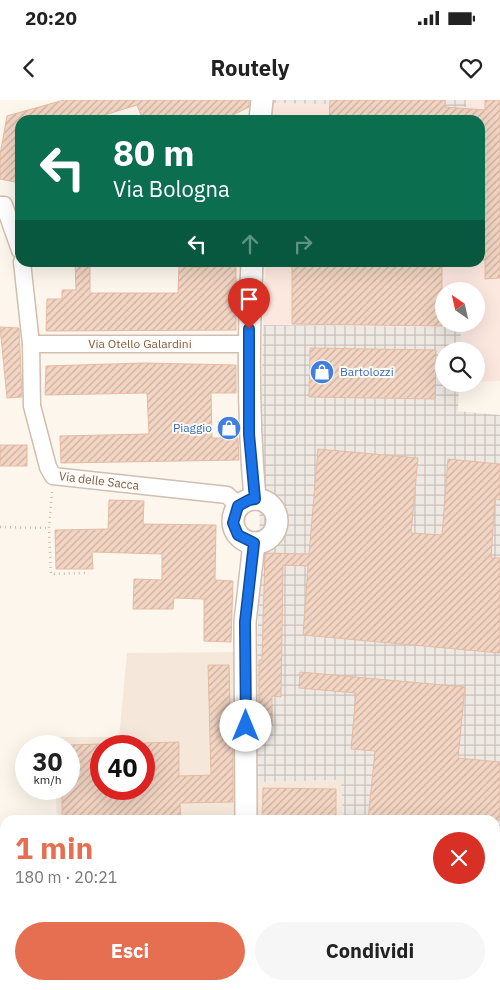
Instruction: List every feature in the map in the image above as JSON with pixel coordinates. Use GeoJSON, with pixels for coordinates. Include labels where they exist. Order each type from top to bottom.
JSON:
{"type":"FeatureCollection","features":[{"type":"Feature","properties":{"kind":"street"},"geometry":{"type":"LineString","coordinates":[[260,115],[262,100]]}},
{"type":"Feature","properties":{"kind":"street"},"geometry":{"type":"LineString","coordinates":[[0,205],[4,205],[15,236]]}},
{"type":"Feature","properties":{"kind":"street","name":"Via delle Sacca"},"geometry":{"type":"LineString","coordinates":[[23,267],[32,344],[32,406],[48,467],[53,476],[227,495],[247,502]]}},
{"type":"Feature","properties":{"kind":"street"},"geometry":{"type":"LineString","coordinates":[[247,502],[271,506],[275,512],[276,524],[266,539],[254,543],[243,539],[235,529],[233,517],[247,502],[252,267]]}},
{"type":"Feature","properties":{"kind":"street","name":"Via Otello Galardini"},"geometry":{"type":"LineString","coordinates":[[32,344],[249,344]]}},
{"type":"Feature","properties":{"kind":"street"},"geometry":{"type":"LineString","coordinates":[[246,815],[245,622],[254,543]]}},
{"type":"Feature","properties":{"kind":"path"},"geometry":{"type":"LineString","coordinates":[[53,476],[49,528],[51,574],[89,573]]}},
{"type":"Feature","properties":{"kind":"path"},"geometry":{"type":"LineString","coordinates":[[0,527],[49,528]]}},
{"type":"Feature","properties":{"kind":"shaded area"},"geometry":{"type":"Polygon","coordinates":[[[273,100],[466,100],[466,107],[272,103],[273,100]]]}},
{"type":"Feature","properties":{"kind":"shaded area"},"geometry":{"type":"Polygon","coordinates":[[[466,100],[500,100],[500,381],[485,382],[485,342],[460,342],[460,332],[485,332],[485,282],[435,282],[435,327],[263,325],[266,267],[485,267],[485,115],[272,115],[272,103],[466,107],[466,100]]]}},
{"type":"Feature","properties":{"kind":"shaded area"},"geometry":{"type":"Polygon","coordinates":[[[263,325],[435,327],[435,332],[461,332],[460,342],[435,342],[435,392],[459,392],[458,411],[500,415],[500,815],[343,815],[341,780],[255,782],[263,325]]]}},
{"type":"Feature","properties":{"kind":"shaded area"},"geometry":{"type":"Polygon","coordinates":[[[235,652],[248,815],[57,815],[56,800],[80,800],[80,737],[90,737],[90,800],[155,800],[155,735],[119,735],[127,653],[235,652]]]}},
{"type":"Feature","properties":{"kind":"shaded area"},"geometry":{"type":"Polygon","coordinates":[[[341,780],[343,815],[256,815],[255,782],[341,780]]]}},
{"type":"Feature","properties":{"kind":"building"},"geometry":{"type":"Polygon","coordinates":[[[64,100],[249,100],[249,107],[233,115],[141,115],[137,105],[104,115],[15,115],[15,182],[0,179],[0,155],[7,116],[64,100]]]}},
{"type":"Feature","properties":{"kind":"building"},"geometry":{"type":"Polygon","coordinates":[[[330,100],[445,100],[445,107],[485,110],[485,100],[500,100],[500,278],[485,279],[485,115],[329,115],[330,100]]]}},
{"type":"Feature","properties":{"kind":"building"},"geometry":{"type":"Polygon","coordinates":[[[75,267],[90,267],[90,293],[178,293],[179,267],[236,267],[236,330],[46,331],[47,299],[62,299],[62,290],[76,290],[75,267]]]}},
{"type":"Feature","properties":{"kind":"building"},"geometry":{"type":"Polygon","coordinates":[[[292,267],[442,267],[442,282],[435,282],[435,326],[292,324],[292,267]]]}},
{"type":"Feature","properties":{"kind":"building"},"geometry":{"type":"Polygon","coordinates":[[[0,327],[19,328],[22,397],[7,398],[0,327]]]}},
{"type":"Feature","properties":{"kind":"building"},"geometry":{"type":"Polygon","coordinates":[[[310,348],[435,350],[435,399],[309,397],[310,348]]]}},
{"type":"Feature","properties":{"kind":"building"},"geometry":{"type":"Polygon","coordinates":[[[144,363],[236,365],[236,393],[211,393],[212,438],[238,438],[239,460],[61,463],[60,436],[149,434],[147,393],[45,395],[46,366],[144,363]]]}},
{"type":"Feature","properties":{"kind":"building"},"geometry":{"type":"Polygon","coordinates":[[[0,445],[27,445],[27,466],[0,466],[0,445]]]}},
{"type":"Feature","properties":{"kind":"building"},"geometry":{"type":"Polygon","coordinates":[[[318,449],[418,458],[411,533],[442,535],[448,459],[500,464],[500,500],[495,499],[491,558],[500,558],[500,653],[303,635],[308,566],[283,565],[281,697],[272,696],[272,725],[259,725],[259,660],[262,660],[265,553],[309,554],[318,449]]]}},
{"type":"Feature","properties":{"kind":"building"},"geometry":{"type":"Polygon","coordinates":[[[109,500],[144,501],[143,524],[216,525],[215,580],[233,581],[231,642],[204,641],[204,599],[174,598],[173,609],[133,609],[134,579],[162,580],[162,554],[92,552],[93,569],[56,569],[55,530],[108,529],[109,500]]]}},
{"type":"Feature","properties":{"kind":"building"},"geometry":{"type":"Polygon","coordinates":[[[208,665],[229,665],[230,706],[233,706],[233,802],[180,803],[181,815],[62,815],[62,800],[80,800],[80,745],[90,744],[90,800],[155,800],[155,743],[179,742],[179,776],[211,775],[208,665]]]}},
{"type":"Feature","properties":{"kind":"building"},"geometry":{"type":"Polygon","coordinates":[[[300,672],[465,687],[458,758],[500,762],[500,815],[369,815],[375,751],[351,749],[356,693],[299,688],[300,672]]]}},
{"type":"Feature","properties":{"kind":"building"},"geometry":{"type":"Polygon","coordinates":[[[263,788],[336,789],[336,815],[262,815],[263,788]]]}},
{"type":"Feature","properties":{"kind":"place","name":"Bartolozzi"},"geometry":{"type":"Point","coordinates":[322,372]}},
{"type":"Feature","properties":{"kind":"place","name":"Piaggio"},"geometry":{"type":"Point","coordinates":[229,428]}},
{"type":"Feature","properties":{"kind":"route"},"geometry":{"type":"LineString","coordinates":[[246,726],[245,622],[254,543],[248,542],[238,535],[233,523],[233,517],[238,506],[243,502],[255,499],[249,434],[249,329]]}}]}
